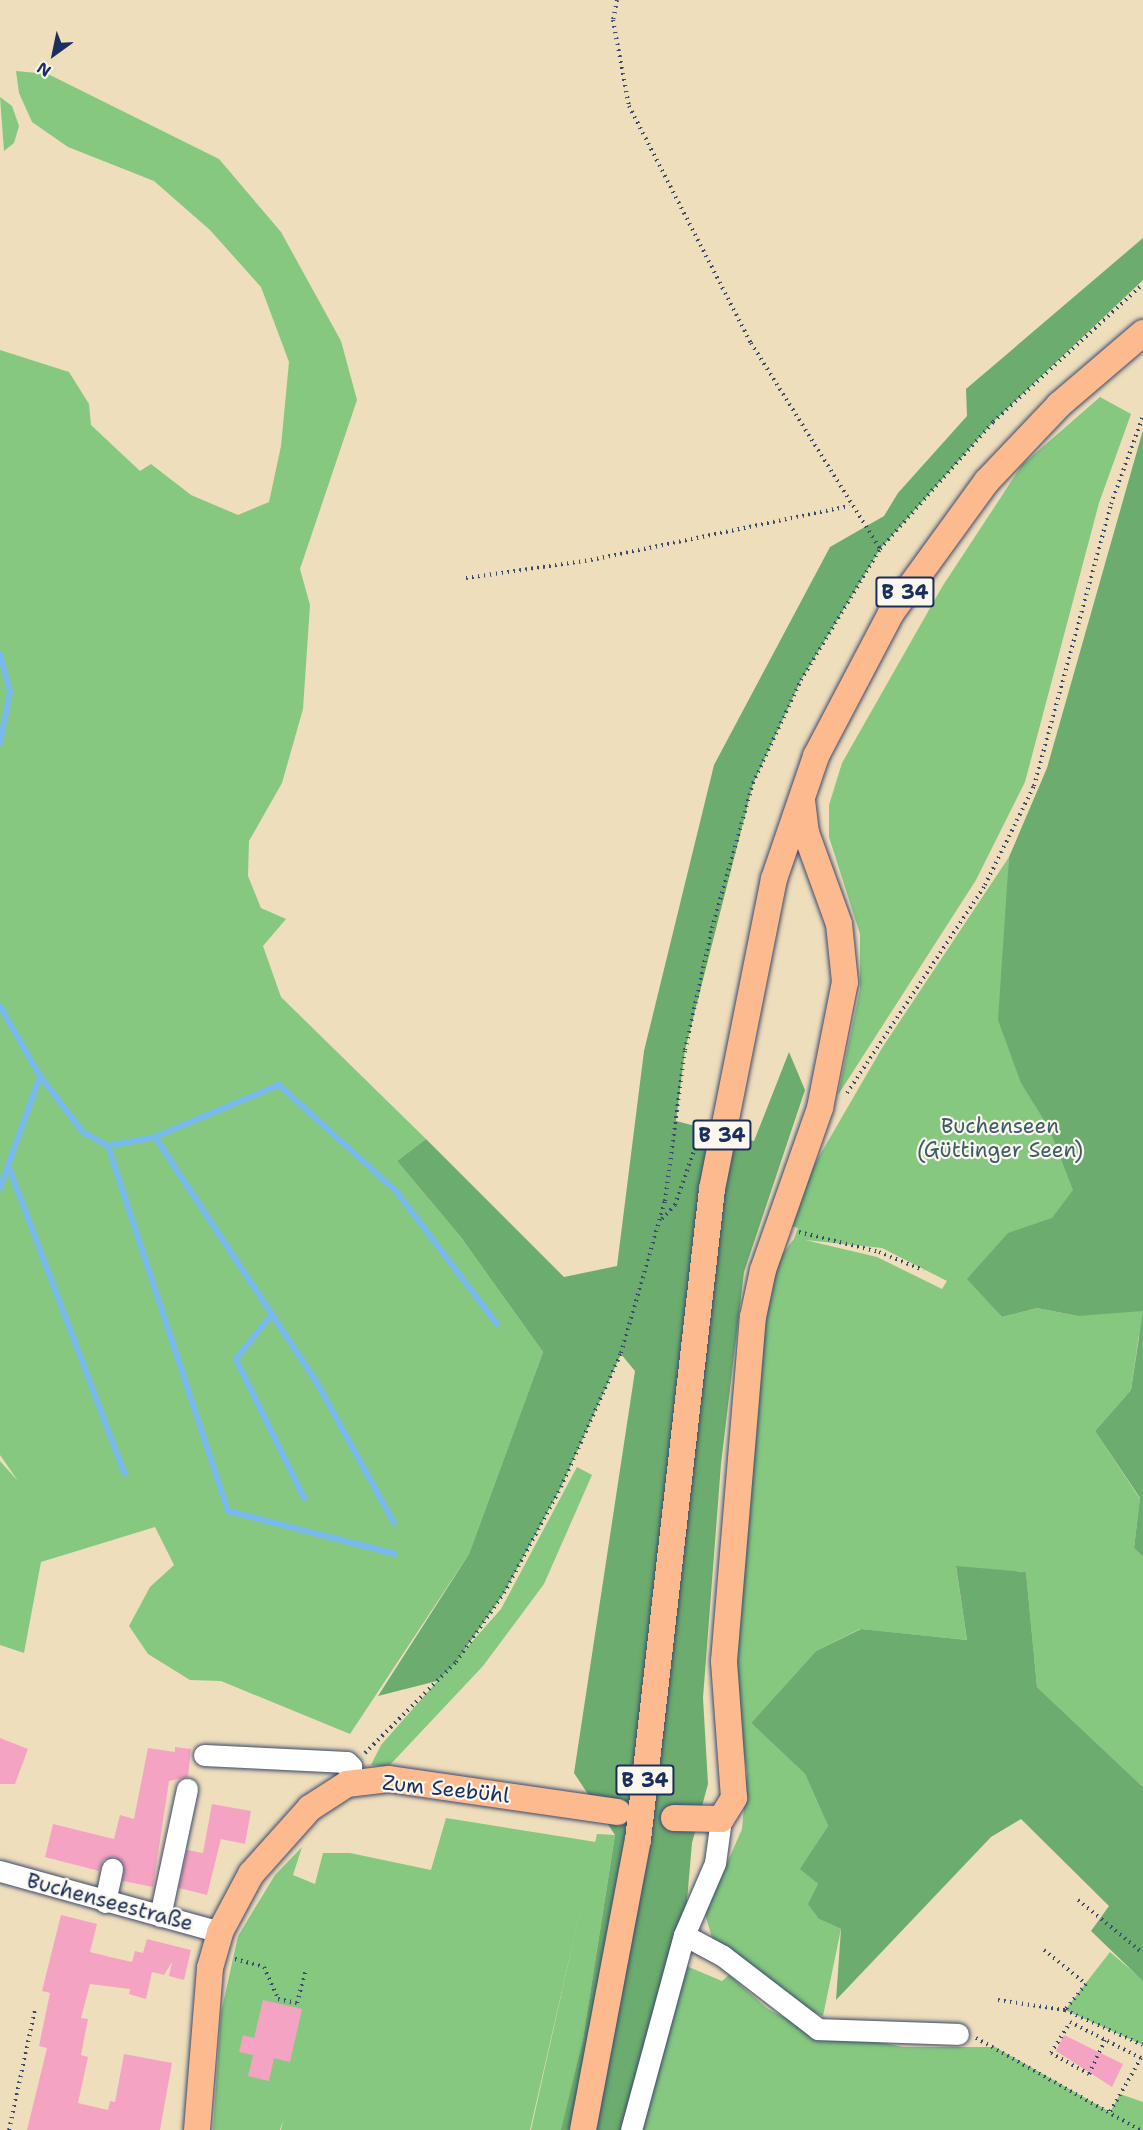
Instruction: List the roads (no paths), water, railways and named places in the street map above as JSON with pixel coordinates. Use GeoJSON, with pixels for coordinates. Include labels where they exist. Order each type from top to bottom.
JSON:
{"type":"FeatureCollection","features":[{"type":"Feature","properties":{"kind":"main road","name":"B 34"},"geometry":{"type":"LineString","coordinates":[[583,2130],[638,1840],[712,1189],[758,948],[801,794],[886,623],[938,546],[987,481],[1059,405],[1143,333]]}},
{"type":"Feature","properties":{"kind":"main road"},"geometry":{"type":"LineString","coordinates":[[674,1818],[721,1819],[734,1798],[724,1661],[746,1371],[753,1317],[778,1227],[810,1144],[836,1048],[844,982],[839,924],[806,833],[801,794]]}},
{"type":"Feature","properties":{"kind":"main road","name":"Zum Seebühl"},"geometry":{"type":"LineString","coordinates":[[197,2130],[210,1968],[220,1932],[251,1874],[281,1837],[310,1808],[349,1775],[618,1812]]}},
{"type":"Feature","properties":{"kind":"street"},"geometry":{"type":"LineString","coordinates":[[204,1755],[291,1757],[349,1775]]}},
{"type":"Feature","properties":{"kind":"street"},"geometry":{"type":"LineString","coordinates":[[160,1916],[187,1789]]}},
{"type":"Feature","properties":{"kind":"street"},"geometry":{"type":"LineString","coordinates":[[631,2130],[684,1935],[715,1863],[721,1819]]}},
{"type":"Feature","properties":{"kind":"street"},"geometry":{"type":"LineString","coordinates":[[105,1902],[112,1869]]}},
{"type":"Feature","properties":{"kind":"street","name":"Buchenseestraße"},"geometry":{"type":"LineString","coordinates":[[0,1871],[105,1902],[220,1932]]}},
{"type":"Feature","properties":{"kind":"street"},"geometry":{"type":"LineString","coordinates":[[684,1935],[723,1956],[818,2030],[958,2034]]}},
{"type":"Feature","properties":{"kind":"waterway"},"geometry":{"type":"LineString","coordinates":[[0,654],[10,692],[0,743]]}},
{"type":"Feature","properties":{"kind":"waterway"},"geometry":{"type":"LineString","coordinates":[[0,1006],[40,1076],[83,1132],[108,1146],[155,1137],[279,1085],[396,1191],[497,1324]]}},
{"type":"Feature","properties":{"kind":"waterway"},"geometry":{"type":"LineString","coordinates":[[0,1188],[40,1076]]}},
{"type":"Feature","properties":{"kind":"waterway"},"geometry":{"type":"LineString","coordinates":[[155,1137],[316,1381],[394,1523]]}},
{"type":"Feature","properties":{"kind":"waterway"},"geometry":{"type":"LineString","coordinates":[[108,1146],[228,1511],[395,1554]]}},
{"type":"Feature","properties":{"kind":"waterway"},"geometry":{"type":"LineString","coordinates":[[8,1165],[125,1474]]}},
{"type":"Feature","properties":{"kind":"waterway"},"geometry":{"type":"LineString","coordinates":[[272,1314],[236,1359],[304,1498]]}},
{"type":"Feature","properties":{"kind":"park label","name":"Buchenseen (Güttinger Seen)"},"geometry":{"type":"Point","coordinates":[1000,1138]}}]}
